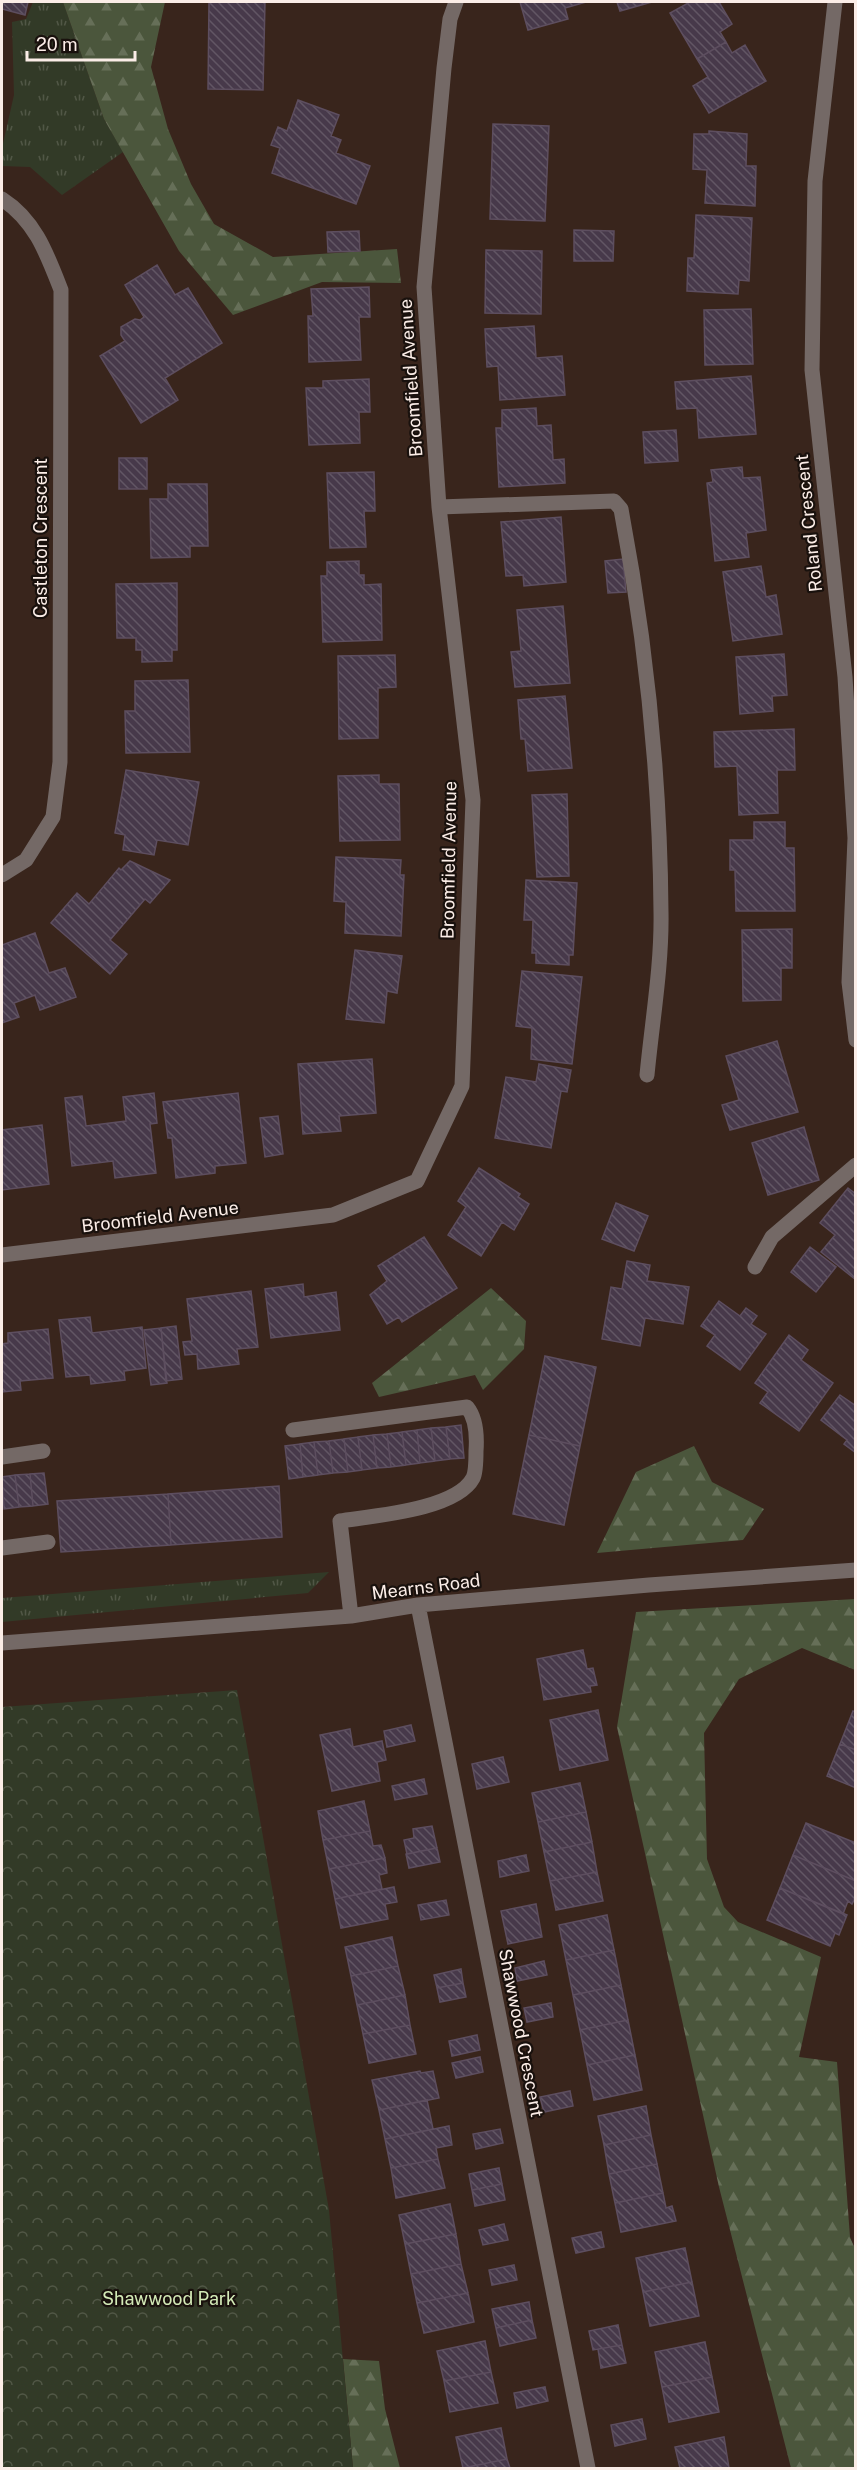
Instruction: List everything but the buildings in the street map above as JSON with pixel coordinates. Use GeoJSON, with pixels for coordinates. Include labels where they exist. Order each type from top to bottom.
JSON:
{"type":"FeatureCollection","features":[{"type":"Feature","properties":{"kind":"street","name":"Broomfield Avenue"},"geometry":{"type":"LineString","coordinates":[[2,1256],[333,1215],[417,1181],[462,1086],[472,800],[439,507],[424,288],[444,68],[450,19],[456,2]]}},
{"type":"Feature","properties":{"kind":"street","name":"Roland Crescent"},"geometry":{"type":"LineString","coordinates":[[835,2],[814,181],[812,370],[845,677],[855,838],[849,982],[855,1040]]}},
{"type":"Feature","properties":{"kind":"street","name":"Castleton Crescent"},"geometry":{"type":"LineString","coordinates":[[2,199],[17,209],[42,241],[61,290],[60,762],[53,817],[26,860],[2,875]]}},
{"type":"Feature","properties":{"kind":"street"},"geometry":{"type":"LineString","coordinates":[[439,507],[614,501],[621,509],[638,601],[654,771],[661,914],[647,1075]]}},
{"type":"Feature","properties":{"kind":"street"},"geometry":{"type":"LineString","coordinates":[[755,1267],[772,1237],[855,1165]]}},
{"type":"Feature","properties":{"kind":"street"},"geometry":{"type":"LineString","coordinates":[[293,1430],[467,1407],[473,1414],[477,1448],[474,1478],[458,1493],[415,1509],[340,1521],[351,1616]]}},
{"type":"Feature","properties":{"kind":"street"},"geometry":{"type":"LineString","coordinates":[[2,1457],[43,1451]]}},
{"type":"Feature","properties":{"kind":"street"},"geometry":{"type":"LineString","coordinates":[[2,1548],[48,1542]]}},
{"type":"Feature","properties":{"kind":"street","name":"Mearns Road"},"geometry":{"type":"LineString","coordinates":[[2,1643],[351,1616],[418,1605],[855,1570]]}},
{"type":"Feature","properties":{"kind":"street","name":"Shawwood Crescent"},"geometry":{"type":"LineString","coordinates":[[418,1605],[588,2469]]}},
{"type":"Feature","properties":{"kind":"green space"},"geometry":{"type":"Polygon","coordinates":[[[33,2],[63,2],[104,119],[123,152],[62,195],[30,167],[2,166],[2,148],[14,95],[12,22],[26,19],[33,2]]]}},
{"type":"Feature","properties":{"kind":"green space"},"geometry":{"type":"Polygon","coordinates":[[[63,2],[165,2],[151,67],[168,129],[191,184],[214,224],[273,257],[397,249],[401,283],[322,282],[233,315],[179,251],[104,119],[63,2]]]}},
{"type":"Feature","properties":{"kind":"green space"},"geometry":{"type":"Polygon","coordinates":[[[491,1288],[526,1321],[524,1349],[483,1390],[475,1375],[379,1397],[372,1383],[491,1288]]]}},
{"type":"Feature","properties":{"kind":"green space"},"geometry":{"type":"Polygon","coordinates":[[[694,1446],[712,1482],[764,1509],[743,1540],[597,1553],[636,1472],[694,1446]]]}},
{"type":"Feature","properties":{"kind":"green space"},"geometry":{"type":"Polygon","coordinates":[[[329,1572],[308,1593],[2,1622],[2,1598],[329,1572]]]}},
{"type":"Feature","properties":{"kind":"green space"},"geometry":{"type":"Polygon","coordinates":[[[855,1599],[855,1670],[802,1648],[739,1679],[704,1733],[707,1859],[724,1907],[738,1922],[821,1957],[799,2057],[837,2062],[850,2237],[856,2251],[855,2468],[791,2468],[719,2187],[617,1727],[636,1612],[855,1599]]]}},
{"type":"Feature","properties":{"kind":"green space","name":"Shawwood Park"},"geometry":{"type":"Polygon","coordinates":[[[237,1690],[329,2210],[353,2468],[2,2468],[2,1707],[237,1690]]]}},
{"type":"Feature","properties":{"kind":"green space"},"geometry":{"type":"Polygon","coordinates":[[[343,2359],[379,2361],[385,2409],[400,2468],[353,2468],[343,2359]]]}}]}
